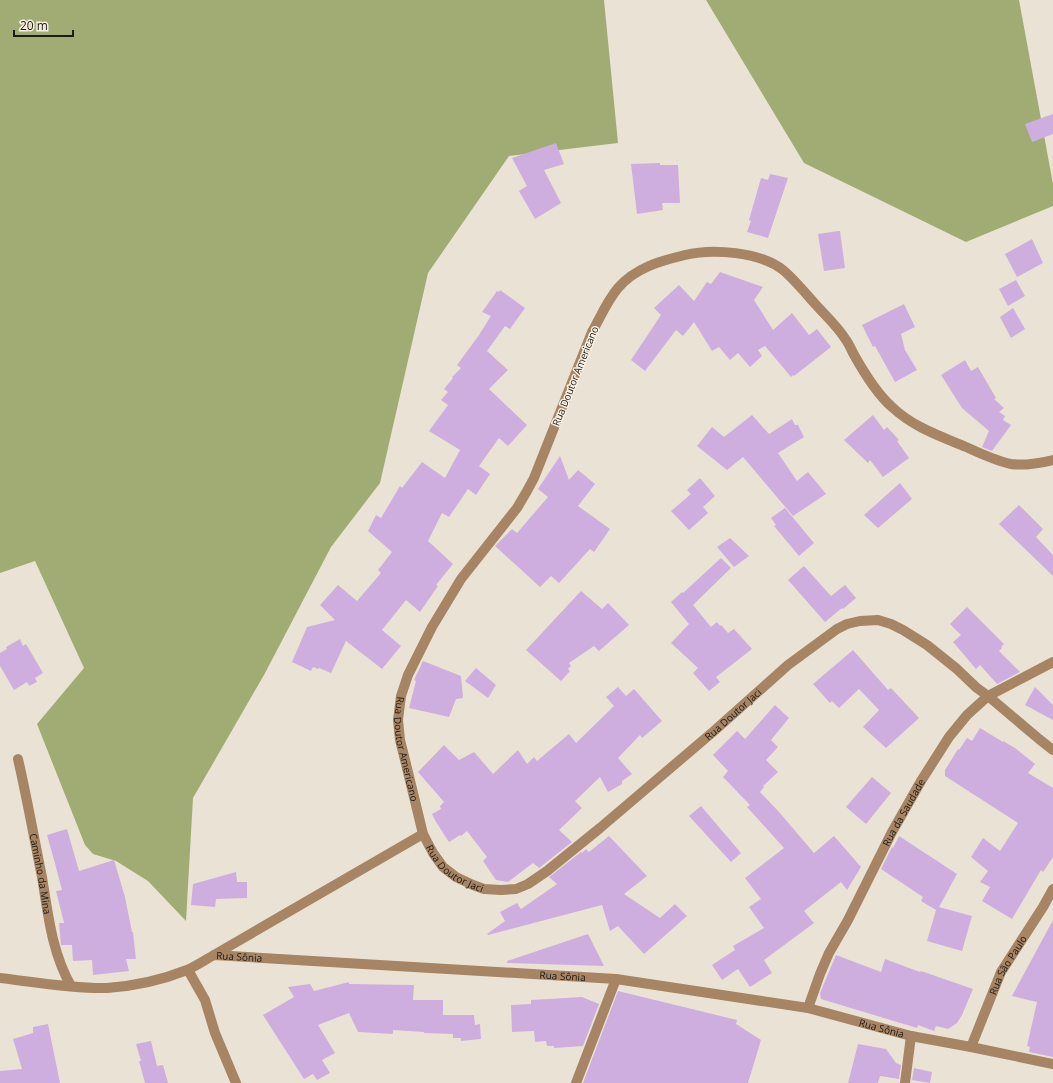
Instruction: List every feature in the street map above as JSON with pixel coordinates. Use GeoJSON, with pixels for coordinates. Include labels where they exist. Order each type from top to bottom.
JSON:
{"type":"FeatureCollection","features":[{"type":"Feature","properties":{"kind":"street","name":"Rua Doutor Americano"},"geometry":{"type":"LineString","coordinates":[[423,834],[400,740],[398,720],[401,696],[408,674],[432,627],[461,579],[512,514],[527,491],[534,478],[592,332],[618,289],[626,280],[639,271],[662,260],[688,254],[710,252],[729,252],[750,256],[768,262],[783,270],[828,318],[847,340],[864,371],[882,396],[892,407],[915,425],[990,457],[1012,464],[1032,464],[1053,460]]}},
{"type":"Feature","properties":{"kind":"street","name":"Rua Doutor Jaci"},"geometry":{"type":"LineString","coordinates":[[423,834],[433,853],[443,867],[456,877],[484,889],[516,889],[528,884],[547,871],[600,828],[714,731],[788,665],[837,629],[847,624],[860,621],[878,620],[891,624],[927,645],[958,669],[977,688],[1053,750]]}},
{"type":"Feature","properties":{"kind":"street","name":"Rua da Saudade"},"geometry":{"type":"LineString","coordinates":[[808,1008],[829,953],[848,920],[892,832],[920,781],[950,737],[966,715],[988,696],[1053,662]]}},
{"type":"Feature","properties":{"kind":"street","name":"Caminho da Mina"},"geometry":{"type":"LineString","coordinates":[[18,759],[58,959],[71,986]]}},
{"type":"Feature","properties":{"kind":"street"},"geometry":{"type":"LineString","coordinates":[[214,955],[423,834]]}},
{"type":"Feature","properties":{"kind":"street","name":"Rua São Paulo"},"geometry":{"type":"LineString","coordinates":[[971,1047],[1001,972],[1053,889]]}},
{"type":"Feature","properties":{"kind":"street","name":"Rua Sônia"},"geometry":{"type":"LineString","coordinates":[[0,978],[71,986],[106,988],[130,986],[188,970],[214,955],[616,979],[808,1008],[911,1036],[1053,1064]]}},
{"type":"Feature","properties":{"kind":"street"},"geometry":{"type":"LineString","coordinates":[[188,970],[204,1000],[215,1033],[236,1083]]}},
{"type":"Feature","properties":{"kind":"street"},"geometry":{"type":"LineString","coordinates":[[576,1083],[616,979]]}},
{"type":"Feature","properties":{"kind":"street"},"geometry":{"type":"LineString","coordinates":[[905,1083],[911,1036]]}},
{"type":"Feature","properties":{"kind":"green space"},"geometry":{"type":"Polygon","coordinates":[[[0,0],[604,0],[618,143],[509,156],[428,273],[380,483],[331,547],[264,675],[193,798],[186,921],[148,881],[116,861],[93,854],[85,845],[37,724],[84,668],[35,561],[0,573],[0,0]]]}},
{"type":"Feature","properties":{"kind":"green space"},"geometry":{"type":"Polygon","coordinates":[[[706,0],[1019,0],[1053,184],[1053,206],[966,242],[804,163],[706,0]]]}},
{"type":"Feature","properties":{"kind":"building"},"geometry":{"type":"Polygon","coordinates":[[[1053,114],[1053,134],[1032,142],[1025,124],[1053,114]]]}},
{"type":"Feature","properties":{"kind":"building"},"geometry":{"type":"Polygon","coordinates":[[[556,143],[564,164],[544,170],[561,203],[535,219],[519,191],[527,186],[512,158],[556,143]]]}},
{"type":"Feature","properties":{"kind":"building"},"geometry":{"type":"Polygon","coordinates":[[[660,163],[660,165],[678,165],[680,203],[662,203],[663,210],[637,214],[631,164],[660,163]]]}},
{"type":"Feature","properties":{"kind":"building"},"geometry":{"type":"Polygon","coordinates":[[[770,174],[788,178],[768,238],[747,232],[761,178],[768,180],[770,174]]]}},
{"type":"Feature","properties":{"kind":"building"},"geometry":{"type":"Polygon","coordinates":[[[840,231],[845,268],[824,271],[818,234],[840,231]]]}},
{"type":"Feature","properties":{"kind":"building"},"geometry":{"type":"Polygon","coordinates":[[[1032,239],[1043,263],[1017,277],[1005,254],[1032,239]]]}},
{"type":"Feature","properties":{"kind":"building"},"geometry":{"type":"Polygon","coordinates":[[[720,272],[763,287],[754,300],[773,330],[792,313],[809,335],[817,329],[831,347],[791,377],[765,346],[758,350],[762,356],[750,367],[738,353],[730,360],[719,347],[712,351],[694,322],[683,336],[676,330],[645,371],[631,360],[661,315],[654,308],[679,285],[694,301],[707,282],[711,284],[720,272]]]}},
{"type":"Feature","properties":{"kind":"building"},"geometry":{"type":"Polygon","coordinates":[[[1016,280],[1025,296],[1008,306],[999,289],[1016,280]]]}},
{"type":"Feature","properties":{"kind":"building"},"geometry":{"type":"Polygon","coordinates":[[[500,290],[525,308],[510,329],[505,326],[487,351],[508,370],[489,389],[527,425],[508,446],[499,438],[479,466],[490,474],[476,495],[468,489],[449,517],[442,513],[428,541],[453,564],[436,585],[438,586],[420,612],[406,600],[382,630],[401,646],[382,669],[346,641],[331,673],[313,667],[311,671],[292,662],[307,627],[335,620],[320,605],[338,585],[357,601],[381,573],[378,570],[392,552],[368,531],[376,515],[381,518],[400,486],[402,488],[422,462],[445,478],[460,450],[429,431],[448,405],[441,400],[448,392],[444,389],[453,378],[452,377],[461,368],[457,365],[491,316],[482,312],[497,291],[499,292],[500,290]]]}},
{"type":"Feature","properties":{"kind":"building"},"geometry":{"type":"Polygon","coordinates":[[[904,304],[915,327],[901,334],[905,350],[917,370],[895,382],[875,346],[873,347],[862,325],[904,304]]]}},
{"type":"Feature","properties":{"kind":"building"},"geometry":{"type":"Polygon","coordinates":[[[1013,308],[1025,329],[1011,338],[1000,317],[1013,308]]]}},
{"type":"Feature","properties":{"kind":"building"},"geometry":{"type":"Polygon","coordinates":[[[965,360],[971,371],[978,367],[996,398],[994,399],[1004,408],[999,412],[1005,416],[1003,420],[1011,425],[992,451],[982,447],[989,431],[962,408],[941,375],[965,360]]]}},
{"type":"Feature","properties":{"kind":"building"},"geometry":{"type":"Polygon","coordinates":[[[752,415],[769,434],[792,419],[795,425],[798,425],[804,437],[778,453],[797,481],[808,472],[826,494],[793,516],[743,457],[727,470],[697,446],[712,427],[724,437],[752,415]]]}},
{"type":"Feature","properties":{"kind":"building"},"geometry":{"type":"Polygon","coordinates":[[[873,415],[884,430],[887,427],[899,440],[897,441],[909,458],[883,477],[870,460],[868,463],[844,440],[873,415]]]}},
{"type":"Feature","properties":{"kind":"building"},"geometry":{"type":"Polygon","coordinates":[[[560,456],[569,480],[578,470],[595,484],[578,506],[610,529],[594,552],[590,549],[559,583],[551,576],[540,587],[495,546],[512,529],[517,533],[548,497],[538,489],[560,456]]]}},
{"type":"Feature","properties":{"kind":"building"},"geometry":{"type":"Polygon","coordinates":[[[700,478],[715,496],[703,507],[708,513],[689,530],[671,511],[691,494],[687,490],[700,478]]]}},
{"type":"Feature","properties":{"kind":"building"},"geometry":{"type":"Polygon","coordinates":[[[900,483],[912,499],[878,528],[864,515],[900,483]]]}},
{"type":"Feature","properties":{"kind":"building"},"geometry":{"type":"Polygon","coordinates":[[[1019,505],[1043,529],[1036,537],[1053,555],[1053,576],[999,524],[1019,505]]]}},
{"type":"Feature","properties":{"kind":"building"},"geometry":{"type":"Polygon","coordinates":[[[785,508],[814,543],[799,556],[774,526],[776,525],[771,518],[785,508]]]}},
{"type":"Feature","properties":{"kind":"building"},"geometry":{"type":"Polygon","coordinates":[[[730,538],[749,556],[734,567],[717,547],[730,538]]]}},
{"type":"Feature","properties":{"kind":"building"},"geometry":{"type":"Polygon","coordinates":[[[721,558],[731,568],[693,605],[711,627],[717,622],[728,633],[734,629],[752,649],[716,677],[720,682],[709,691],[693,673],[698,668],[671,643],[689,624],[671,602],[721,558]]]}},
{"type":"Feature","properties":{"kind":"building"},"geometry":{"type":"Polygon","coordinates":[[[804,566],[831,596],[845,585],[856,598],[825,622],[788,580],[804,566]]]}},
{"type":"Feature","properties":{"kind":"building"},"geometry":{"type":"Polygon","coordinates":[[[581,591],[602,609],[608,603],[629,625],[599,651],[594,646],[569,663],[571,666],[568,669],[570,671],[561,681],[526,650],[581,591]]]}},
{"type":"Feature","properties":{"kind":"building"},"geometry":{"type":"Polygon","coordinates":[[[967,607],[1004,644],[999,651],[1020,672],[997,684],[980,665],[976,669],[953,642],[961,635],[950,624],[967,607]]]}},
{"type":"Feature","properties":{"kind":"building"},"geometry":{"type":"Polygon","coordinates":[[[20,639],[23,646],[26,644],[43,673],[35,678],[37,682],[29,686],[27,682],[14,690],[0,666],[0,653],[7,649],[6,647],[20,639]]]}},
{"type":"Feature","properties":{"kind":"building"},"geometry":{"type":"Polygon","coordinates":[[[853,650],[888,690],[891,688],[919,718],[886,748],[863,727],[879,710],[859,689],[839,708],[832,701],[830,703],[813,684],[853,650]]]}},
{"type":"Feature","properties":{"kind":"building"},"geometry":{"type":"Polygon","coordinates":[[[423,661],[461,676],[463,698],[456,699],[449,717],[409,708],[416,681],[414,680],[423,661]]]}},
{"type":"Feature","properties":{"kind":"building"},"geometry":{"type":"Polygon","coordinates":[[[476,668],[496,685],[488,698],[465,681],[476,668]]]}},
{"type":"Feature","properties":{"kind":"building"},"geometry":{"type":"Polygon","coordinates":[[[618,687],[626,696],[634,689],[662,721],[642,738],[640,735],[618,758],[632,774],[622,781],[622,784],[608,792],[600,777],[575,801],[582,808],[559,830],[572,842],[539,868],[533,863],[508,882],[496,880],[483,861],[487,857],[467,831],[449,842],[432,814],[441,809],[440,806],[444,802],[418,772],[444,745],[459,760],[474,752],[493,774],[518,750],[527,764],[534,757],[537,761],[569,734],[576,743],[614,706],[606,697],[618,687]]]}},
{"type":"Feature","properties":{"kind":"building"},"geometry":{"type":"Polygon","coordinates":[[[1035,687],[1053,705],[1053,720],[1025,705],[1035,687]]]}},
{"type":"Feature","properties":{"kind":"building"},"geometry":{"type":"Polygon","coordinates":[[[775,705],[789,718],[771,740],[778,747],[766,760],[778,772],[763,786],[764,787],[760,792],[814,853],[834,836],[861,867],[847,890],[841,882],[804,911],[814,923],[764,960],[772,973],[750,987],[738,969],[722,980],[712,965],[735,950],[733,946],[764,928],[749,907],[761,899],[745,878],[784,848],[747,807],[750,805],[723,777],[728,771],[713,755],[737,731],[745,739],[775,705]]]}},
{"type":"Feature","properties":{"kind":"building"},"geometry":{"type":"Polygon","coordinates":[[[980,728],[1015,748],[1035,764],[1028,773],[1053,788],[1053,857],[1043,872],[1041,870],[1012,919],[982,901],[990,887],[980,882],[988,871],[971,857],[983,838],[1000,851],[1018,823],[945,776],[945,770],[958,749],[959,750],[967,738],[972,741],[980,728]]]}},
{"type":"Feature","properties":{"kind":"building"},"geometry":{"type":"Polygon","coordinates":[[[872,777],[891,793],[866,824],[846,807],[872,777]]]}},
{"type":"Feature","properties":{"kind":"building"},"geometry":{"type":"Polygon","coordinates":[[[701,806],[741,853],[731,862],[689,816],[701,806]]]}},
{"type":"Feature","properties":{"kind":"building"},"geometry":{"type":"Polygon","coordinates":[[[67,829],[79,871],[114,860],[133,932],[136,959],[126,959],[129,971],[93,975],[92,960],[73,961],[72,945],[61,945],[59,923],[64,923],[56,891],[62,890],[47,835],[67,829]]]}},
{"type":"Feature","properties":{"kind":"building"},"geometry":{"type":"Polygon","coordinates":[[[609,836],[647,876],[624,894],[660,918],[675,904],[687,916],[644,954],[618,926],[610,931],[602,905],[488,935],[487,934],[505,921],[500,912],[517,903],[521,909],[557,884],[549,877],[581,852],[582,853],[586,849],[589,852],[609,836]]]}},
{"type":"Feature","properties":{"kind":"building"},"geometry":{"type":"Polygon","coordinates":[[[899,836],[957,874],[939,907],[972,916],[962,951],[927,941],[936,910],[921,901],[923,897],[881,869],[899,836]]]}},
{"type":"Feature","properties":{"kind":"building"},"geometry":{"type":"Polygon","coordinates":[[[236,872],[237,882],[247,882],[247,898],[216,899],[215,907],[191,905],[193,884],[236,872]]]}},
{"type":"Feature","properties":{"kind":"building"},"geometry":{"type":"Polygon","coordinates":[[[1053,920],[1053,1057],[1029,1052],[1030,1047],[1027,1046],[1037,1002],[1012,996],[1053,920]]]}},
{"type":"Feature","properties":{"kind":"building"},"geometry":{"type":"Polygon","coordinates":[[[588,934],[604,966],[507,963],[507,961],[588,934]]]}},
{"type":"Feature","properties":{"kind":"building"},"geometry":{"type":"Polygon","coordinates":[[[836,955],[881,972],[885,959],[973,989],[957,1023],[948,1029],[936,1026],[934,1031],[918,1025],[917,1028],[821,999],[820,993],[836,955]]]}},
{"type":"Feature","properties":{"kind":"building"},"geometry":{"type":"Polygon","coordinates":[[[349,982],[349,984],[414,985],[413,1000],[443,1000],[443,1015],[474,1015],[475,1025],[480,1024],[481,1039],[461,1041],[461,1038],[453,1038],[453,1034],[393,1030],[393,1034],[358,1032],[349,1013],[318,1025],[335,1053],[322,1060],[330,1073],[317,1080],[313,1074],[304,1079],[263,1015],[294,997],[288,987],[310,984],[314,991],[349,982]]]}},
{"type":"Feature","properties":{"kind":"building"},"geometry":{"type":"Polygon","coordinates":[[[618,991],[737,1020],[736,1024],[761,1040],[748,1083],[583,1083],[618,991]]]}},
{"type":"Feature","properties":{"kind":"building"},"geometry":{"type":"Polygon","coordinates":[[[582,997],[599,1004],[583,1046],[554,1048],[554,1046],[547,1046],[546,1041],[535,1042],[534,1031],[512,1032],[511,1005],[531,1004],[531,1000],[582,997]]]}},
{"type":"Feature","properties":{"kind":"building"},"geometry":{"type":"Polygon","coordinates":[[[48,1024],[60,1083],[0,1083],[0,1071],[22,1069],[13,1039],[33,1033],[33,1027],[48,1024]]]}},
{"type":"Feature","properties":{"kind":"building"},"geometry":{"type":"Polygon","coordinates":[[[151,1041],[157,1066],[163,1065],[168,1083],[145,1083],[136,1044],[151,1041]]]}},
{"type":"Feature","properties":{"kind":"building"},"geometry":{"type":"Polygon","coordinates":[[[858,1044],[886,1049],[896,1063],[901,1065],[899,1079],[880,1076],[878,1083],[848,1083],[858,1044]]]}},
{"type":"Feature","properties":{"kind":"building"},"geometry":{"type":"Polygon","coordinates":[[[914,1068],[932,1072],[930,1083],[912,1080],[914,1068]]]}}]}
